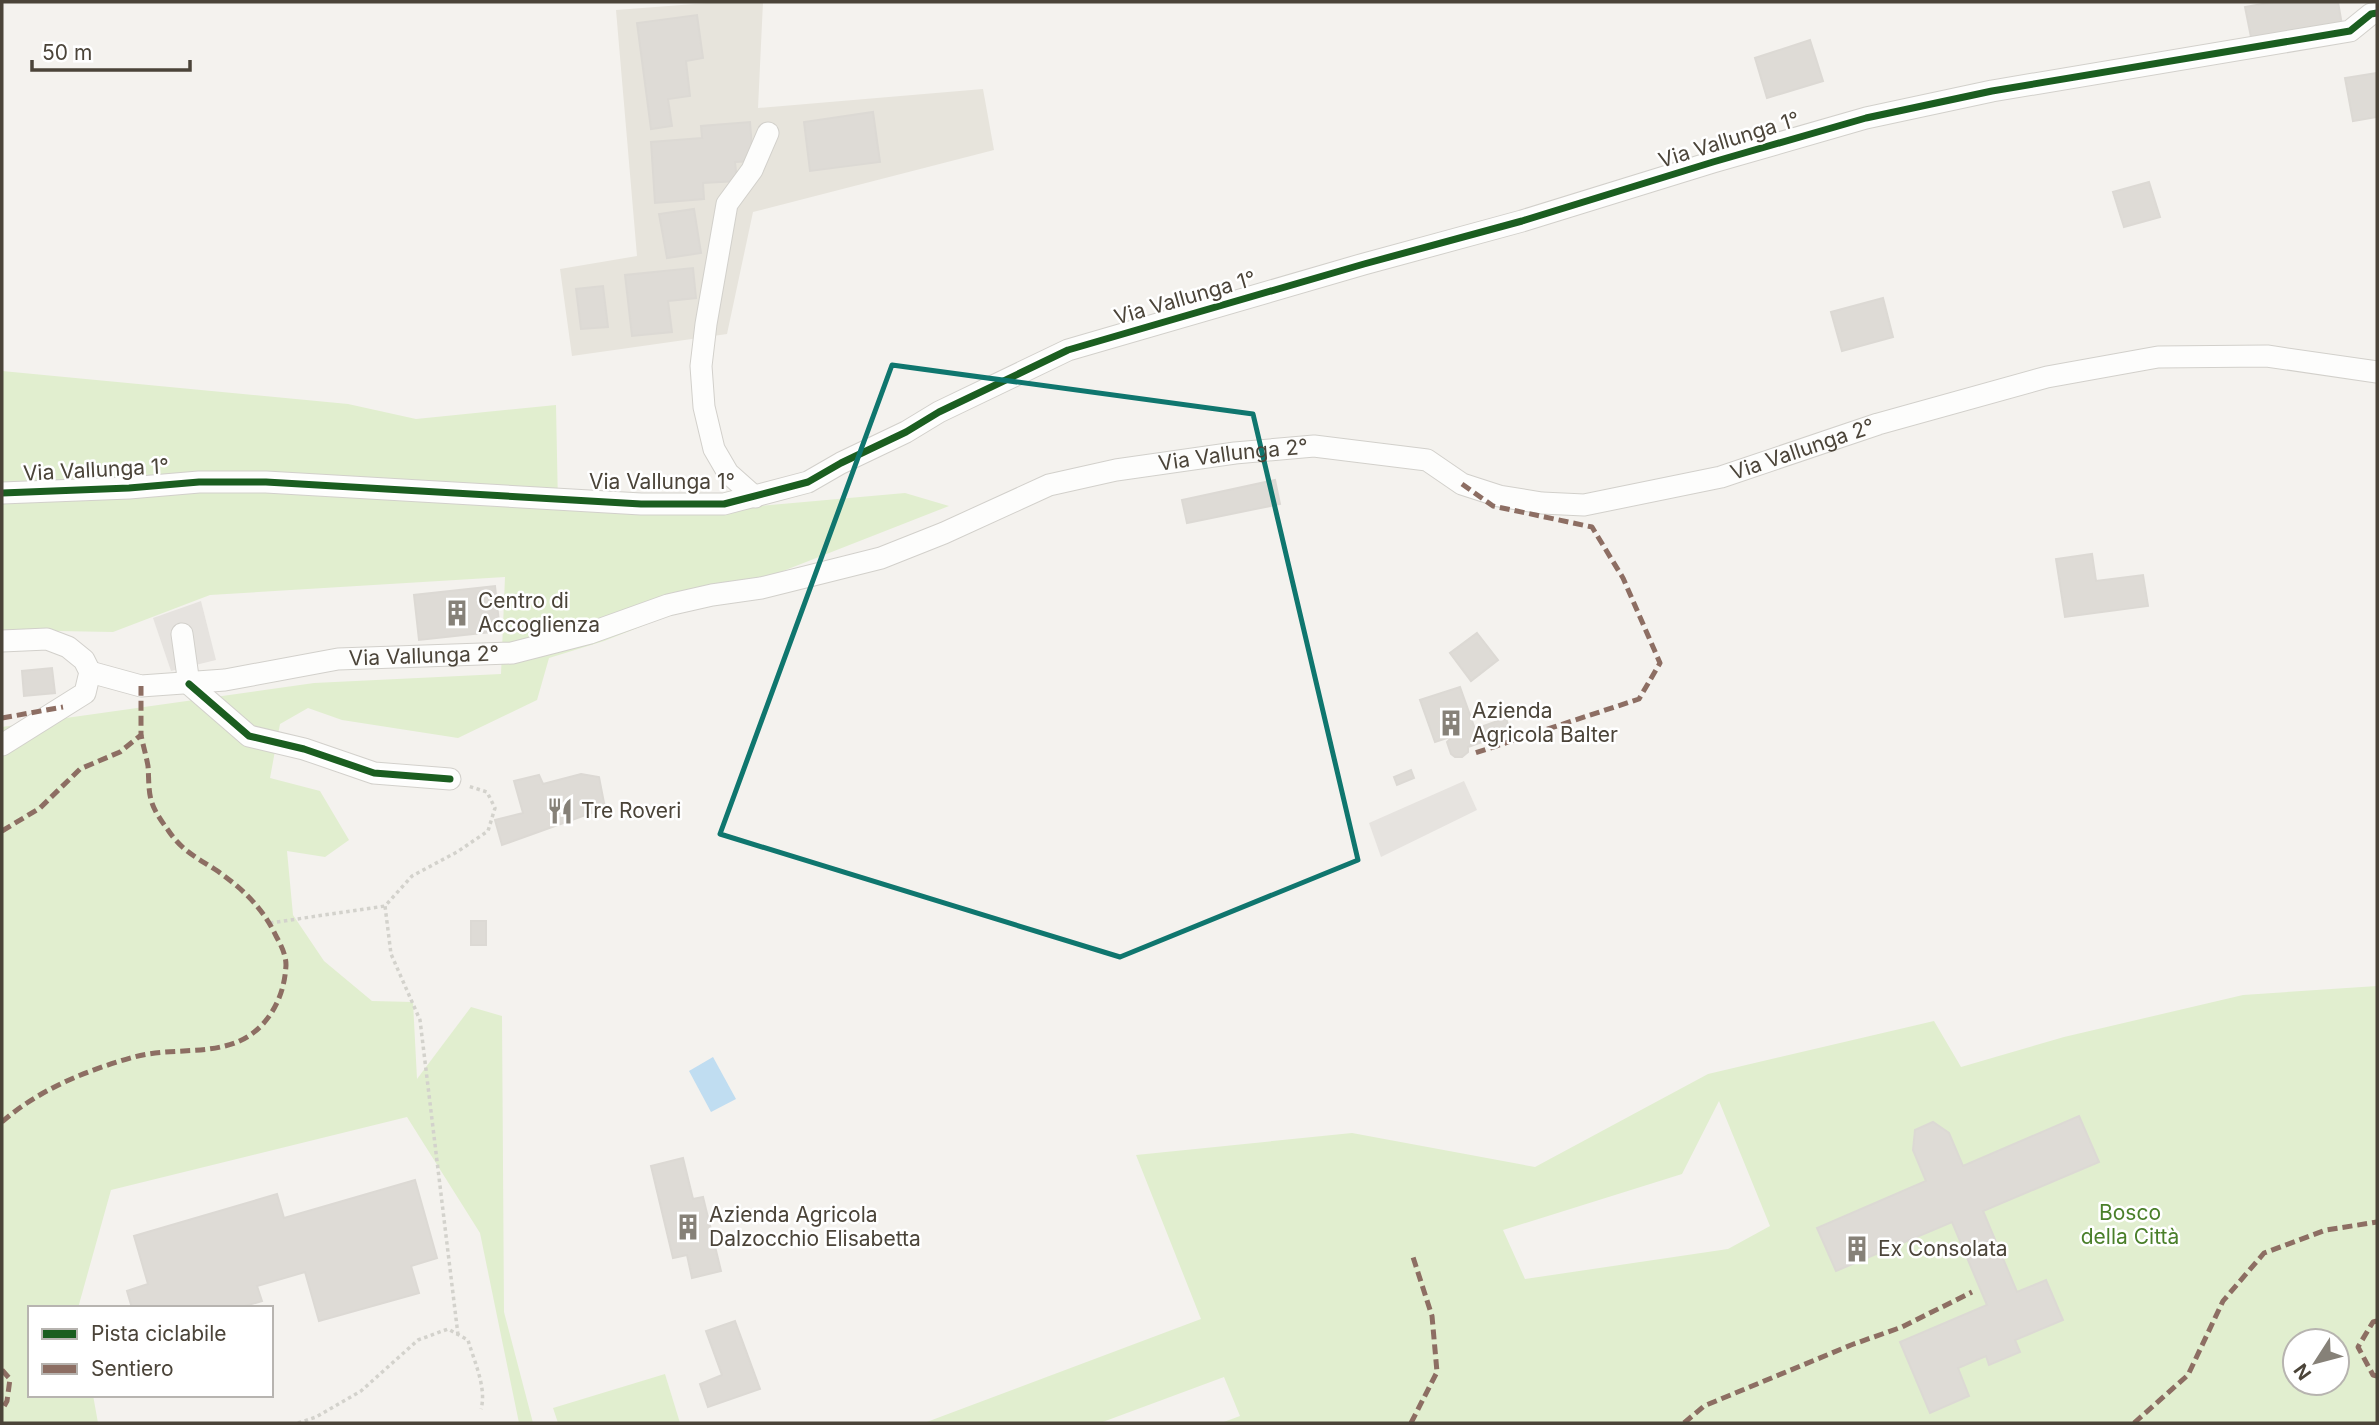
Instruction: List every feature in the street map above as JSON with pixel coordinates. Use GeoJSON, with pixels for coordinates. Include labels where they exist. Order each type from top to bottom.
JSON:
{"type":"FeatureCollection","features":[{"type":"Feature","properties":{"kind":"street","name":"Via Vallunga 1°"},"geometry":{"type":"LineString","coordinates":[[2,493],[199,482],[266,482],[640,503],[724,504],[808,482],[939,412],[1068,350],[1522,221],[1866,118],[1992,91],[2350,31],[2369,10]]}},
{"type":"Feature","properties":{"kind":"street"},"geometry":{"type":"LineString","coordinates":[[755,497],[729,473],[714,449],[704,407],[701,366],[727,204],[751,170],[768,134]]}},
{"type":"Feature","properties":{"kind":"street","name":"Via Vallunga 2°"},"geometry":{"type":"LineString","coordinates":[[90,672],[141,686],[189,684],[338,659],[512,653],[590,633],[668,605],[761,588],[881,558],[944,533],[1049,485],[1116,470],[1182,460],[1314,446],[1427,460],[1462,484],[1499,496],[1542,503],[1584,505],[1721,477],[1878,424],[2047,377],[2158,357],[2267,356],[2377,372]]}},
{"type":"Feature","properties":{"kind":"street"},"geometry":{"type":"LineString","coordinates":[[182,634],[189,684],[249,736],[304,749],[374,772],[450,779]]}},
{"type":"Feature","properties":{"kind":"street"},"geometry":{"type":"LineString","coordinates":[[2,641],[47,639],[68,647],[84,660],[90,672],[85,693],[2,745]]}},
{"type":"Feature","properties":{"kind":"path"},"geometry":{"type":"LineString","coordinates":[[270,923],[385,906],[412,876],[457,852],[488,831],[495,808],[487,792],[450,779]]}},
{"type":"Feature","properties":{"kind":"path"},"geometry":{"type":"LineString","coordinates":[[385,906],[391,954],[420,1020],[458,1335]]}},
{"type":"Feature","properties":{"kind":"path"},"geometry":{"type":"LineString","coordinates":[[298,1423],[316,1417],[360,1391],[418,1340],[448,1329],[468,1340],[479,1376],[483,1401],[481,1409]]}},
{"type":"Feature","properties":{"kind":"highlighted area"},"geometry":{"type":"Polygon","coordinates":[[[892,365],[1253,414],[1358,860],[1120,957],[720,834],[892,365]]]}},
{"type":"Feature","properties":{"kind":"shaded area"},"geometry":{"type":"Polygon","coordinates":[[[721,2],[763,2],[758,108],[983,89],[994,150],[753,212],[727,334],[572,356],[560,269],[637,256],[616,10],[721,2]]]}},
{"type":"Feature","properties":{"kind":"shaded area"},"geometry":{"type":"Polygon","coordinates":[[[201,601],[216,660],[171,671],[153,618],[201,601]]]}},
{"type":"Feature","properties":{"kind":"shaded area"},"geometry":{"type":"Polygon","coordinates":[[[1464,781],[1477,810],[1381,857],[1369,823],[1464,781]]]}},
{"type":"Feature","properties":{"kind":"green space"},"geometry":{"type":"Polygon","coordinates":[[[2,371],[348,404],[416,419],[556,405],[558,506],[725,509],[905,493],[949,506],[604,641],[549,658],[537,700],[458,738],[342,720],[308,708],[280,724],[270,778],[320,791],[349,840],[325,857],[287,851],[293,915],[324,961],[372,1001],[413,1002],[417,1079],[471,1007],[502,1016],[504,1312],[533,1423],[519,1423],[480,1233],[407,1117],[111,1190],[79,1306],[28,1306],[28,1397],[93,1397],[98,1423],[2,1423],[2,727],[314,683],[501,674],[505,577],[210,595],[113,632],[2,630],[2,371]]]}},
{"type":"Feature","properties":{"kind":"green space","name":"Bosco della Città"},"geometry":{"type":"Polygon","coordinates":[[[2377,986],[2377,1423],[1221,1423],[1240,1416],[1224,1377],[1100,1423],[924,1423],[1201,1319],[1136,1155],[1352,1133],[1535,1167],[1708,1074],[1934,1021],[1961,1067],[2064,1037],[2243,995],[2377,986]],[[1719,1101],[1682,1174],[1503,1230],[1525,1279],[1728,1249],[1770,1226],[1719,1101]]]}},
{"type":"Feature","properties":{"kind":"green space"},"geometry":{"type":"Polygon","coordinates":[[[665,1374],[680,1423],[558,1423],[553,1408],[665,1374]]]}},
{"type":"Feature","properties":{"kind":"water"},"geometry":{"type":"Polygon","coordinates":[[[713,1057],[736,1099],[711,1112],[689,1071],[713,1057]]]}},
{"type":"Feature","properties":{"kind":"building"},"geometry":{"type":"Polygon","coordinates":[[[2273,2],[2338,2],[2342,25],[2252,42],[2245,7],[2273,2]]]}},
{"type":"Feature","properties":{"kind":"building"},"geometry":{"type":"Polygon","coordinates":[[[697,15],[703,58],[686,61],[690,96],[668,99],[672,126],[651,129],[637,23],[697,15]]]}},
{"type":"Feature","properties":{"kind":"building"},"geometry":{"type":"Polygon","coordinates":[[[1810,40],[1823,81],[1767,98],[1755,58],[1810,40]]]}},
{"type":"Feature","properties":{"kind":"building"},"geometry":{"type":"Polygon","coordinates":[[[2377,73],[2377,117],[2353,121],[2345,78],[2377,73]]]}},
{"type":"Feature","properties":{"kind":"building"},"geometry":{"type":"Polygon","coordinates":[[[873,112],[880,162],[810,171],[804,122],[873,112]]]}},
{"type":"Feature","properties":{"kind":"building"},"geometry":{"type":"Polygon","coordinates":[[[750,122],[753,161],[735,162],[737,181],[703,183],[704,199],[655,203],[651,142],[702,138],[701,126],[750,122]]]}},
{"type":"Feature","properties":{"kind":"building"},"geometry":{"type":"Polygon","coordinates":[[[2149,182],[2160,217],[2124,227],[2113,192],[2149,182]]]}},
{"type":"Feature","properties":{"kind":"building"},"geometry":{"type":"Polygon","coordinates":[[[694,209],[701,253],[667,258],[659,214],[694,209]]]}},
{"type":"Feature","properties":{"kind":"building"},"geometry":{"type":"Polygon","coordinates":[[[693,268],[696,298],[668,301],[672,332],[632,336],[625,275],[693,268]]]}},
{"type":"Feature","properties":{"kind":"building"},"geometry":{"type":"Polygon","coordinates":[[[603,286],[608,327],[581,329],[576,289],[603,286]]]}},
{"type":"Feature","properties":{"kind":"building"},"geometry":{"type":"Polygon","coordinates":[[[1883,298],[1893,337],[1842,351],[1831,312],[1883,298]]]}},
{"type":"Feature","properties":{"kind":"building"},"geometry":{"type":"Polygon","coordinates":[[[1275,480],[1280,504],[1187,523],[1182,500],[1275,480]]]}},
{"type":"Feature","properties":{"kind":"building"},"geometry":{"type":"Polygon","coordinates":[[[2092,554],[2096,581],[2143,575],[2148,606],[2065,617],[2056,559],[2092,554]]]}},
{"type":"Feature","properties":{"kind":"building","name":"Centro di Accoglienza"},"geometry":{"type":"Polygon","coordinates":[[[495,586],[500,631],[419,640],[414,595],[495,586]]]}},
{"type":"Feature","properties":{"kind":"building"},"geometry":{"type":"Polygon","coordinates":[[[1477,633],[1498,660],[1471,681],[1450,653],[1477,633]]]}},
{"type":"Feature","properties":{"kind":"building"},"geometry":{"type":"Polygon","coordinates":[[[52,668],[55,693],[24,696],[22,671],[52,668]]]}},
{"type":"Feature","properties":{"kind":"building","name":"Azienda Agricola Balter"},"geometry":{"type":"Polygon","coordinates":[[[1460,687],[1475,729],[1506,718],[1510,732],[1468,747],[1468,752],[1462,757],[1455,757],[1451,754],[1447,742],[1453,736],[1435,742],[1420,700],[1460,687]]]}},
{"type":"Feature","properties":{"kind":"building"},"geometry":{"type":"Polygon","coordinates":[[[1411,770],[1414,778],[1397,785],[1394,777],[1411,770]]]}},
{"type":"Feature","properties":{"kind":"building","name":"Tre Roveri"},"geometry":{"type":"Polygon","coordinates":[[[581,774],[599,777],[605,808],[502,845],[495,820],[523,813],[514,781],[539,775],[543,784],[581,774]]]}},
{"type":"Feature","properties":{"kind":"building"},"geometry":{"type":"Polygon","coordinates":[[[471,921],[486,921],[486,945],[471,945],[471,921]]]}},
{"type":"Feature","properties":{"kind":"building","name":"Ex Consolata"},"geometry":{"type":"Polygon","coordinates":[[[2079,1116],[2099,1162],[1983,1211],[2017,1292],[2046,1280],[2063,1320],[2015,1340],[2020,1352],[1989,1365],[1986,1356],[1958,1368],[1969,1396],[1930,1413],[1900,1342],[1987,1305],[1952,1222],[1836,1271],[1817,1228],[1926,1181],[1913,1150],[1915,1130],[1933,1122],[1949,1133],[1963,1166],[2079,1116]]]}},
{"type":"Feature","properties":{"kind":"building","name":"Azienda Agricola Dalzocchio Elisabetta"},"geometry":{"type":"Polygon","coordinates":[[[683,1158],[693,1199],[703,1197],[721,1271],[692,1278],[687,1255],[673,1258],[651,1166],[683,1158]]]}},
{"type":"Feature","properties":{"kind":"building"},"geometry":{"type":"Polygon","coordinates":[[[415,1180],[437,1258],[411,1266],[419,1293],[319,1321],[305,1272],[257,1286],[262,1301],[245,1306],[131,1306],[127,1291],[148,1284],[134,1236],[277,1194],[284,1218],[415,1180]]]}},
{"type":"Feature","properties":{"kind":"building"},"geometry":{"type":"Polygon","coordinates":[[[735,1321],[760,1389],[708,1407],[700,1384],[722,1375],[706,1331],[735,1321]]]}},
{"type":"Feature","properties":{"kind":"marked path"},"geometry":{"type":"LineString","coordinates":[[1462,484],[1493,506],[1592,527],[1623,578],[1660,663],[1639,699],[1475,753]]}},
{"type":"Feature","properties":{"kind":"marked path"},"geometry":{"type":"LineString","coordinates":[[2,831],[40,808],[80,769],[120,752],[141,735],[141,686]]}},
{"type":"Feature","properties":{"kind":"marked path"},"geometry":{"type":"LineString","coordinates":[[2,718],[63,707]]}},
{"type":"Feature","properties":{"kind":"marked path"},"geometry":{"type":"LineString","coordinates":[[2,1122],[47,1091],[99,1068],[152,1053],[208,1049],[242,1040],[257,1030],[270,1015],[279,998],[286,961],[271,926],[243,891],[184,848],[161,820],[151,799],[148,766],[141,735]]}},
{"type":"Feature","properties":{"kind":"marked path"},"geometry":{"type":"LineString","coordinates":[[2134,1423],[2188,1375],[2223,1301],[2264,1253],[2326,1230],[2377,1222]]}},
{"type":"Feature","properties":{"kind":"marked path"},"geometry":{"type":"LineString","coordinates":[[1411,1423],[1437,1372],[1432,1316],[1413,1257]]}},
{"type":"Feature","properties":{"kind":"marked path"},"geometry":{"type":"LineString","coordinates":[[1684,1423],[1704,1406],[1851,1345],[1902,1327],[1972,1292]]}},
{"type":"Feature","properties":{"kind":"marked path"},"geometry":{"type":"LineString","coordinates":[[2377,1321],[2373,1322],[2358,1347],[2373,1375],[2377,1376]]}},
{"type":"Feature","properties":{"kind":"marked path"},"geometry":{"type":"LineString","coordinates":[[2,1370],[10,1379],[7,1401],[2,1410]]}},
{"type":"Feature","properties":{"kind":"cycle path"},"geometry":{"type":"LineString","coordinates":[[2,493],[199,482],[266,482],[641,504],[724,504],[808,482],[939,412],[1068,350],[1522,221],[1866,118],[1992,91],[2350,31],[2371,14],[2377,13]]}},
{"type":"Feature","properties":{"kind":"cycle path"},"geometry":{"type":"LineString","coordinates":[[189,684],[249,736],[304,749],[374,773],[450,779]]}},
{"type":"Feature","properties":{"kind":"place","name":"Centro di Accoglienza"},"geometry":{"type":"Point","coordinates":[457,613]}},
{"type":"Feature","properties":{"kind":"place","name":"Azienda Agricola Balter"},"geometry":{"type":"Point","coordinates":[1451,723]}},
{"type":"Feature","properties":{"kind":"place","name":"Tre Roveri"},"geometry":{"type":"Point","coordinates":[560,811]}},
{"type":"Feature","properties":{"kind":"place","name":"Azienda Agricola Dalzocchio Elisabetta"},"geometry":{"type":"Point","coordinates":[688,1227]}},
{"type":"Feature","properties":{"kind":"place","name":"Ex Consolata"},"geometry":{"type":"Point","coordinates":[1857,1249]}}]}
